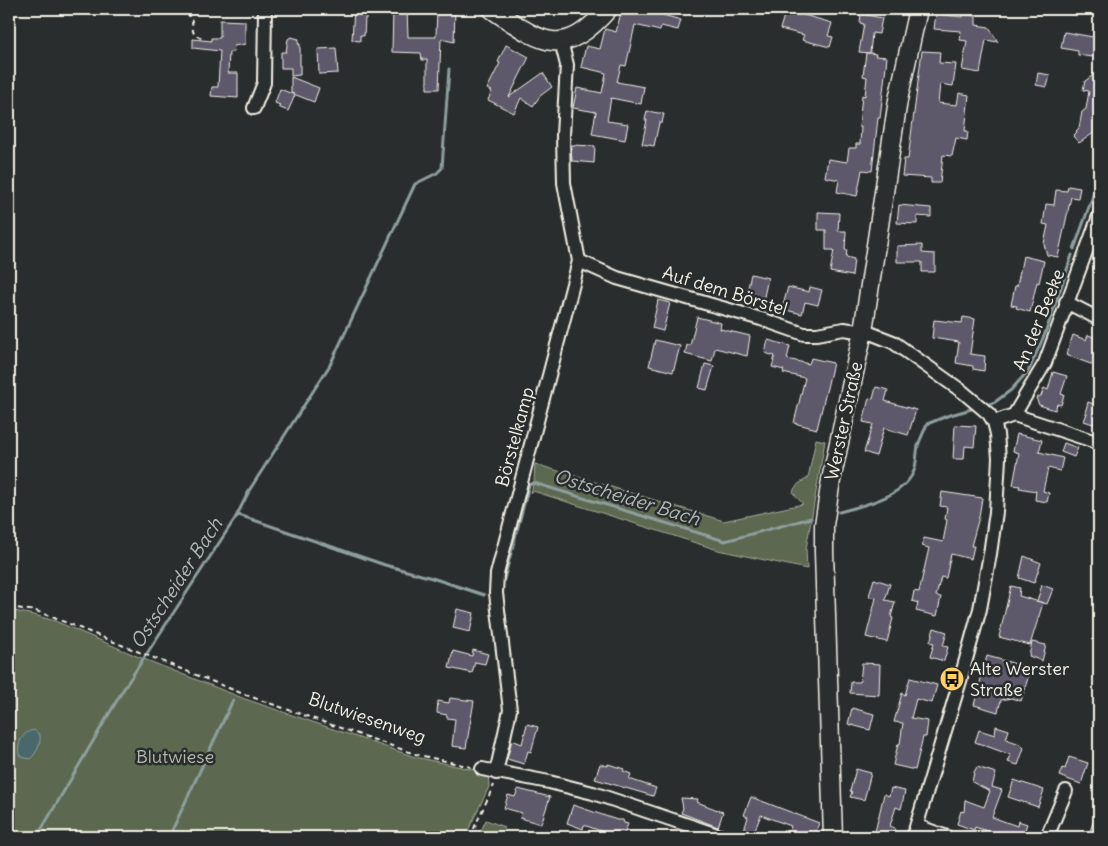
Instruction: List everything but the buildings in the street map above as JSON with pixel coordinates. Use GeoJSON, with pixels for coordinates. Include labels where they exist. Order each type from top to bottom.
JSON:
{"type":"FeatureCollection","features":[{"type":"Feature","properties":{"kind":"main road"},"geometry":{"type":"LineString","coordinates":[[492,9],[533,36],[546,41],[576,38],[586,31],[608,9]]}},
{"type":"Feature","properties":{"kind":"main road","name":"Werster Straße"},"geometry":{"type":"LineString","coordinates":[[833,837],[824,525],[831,480],[863,331],[898,100],[918,9]]}},
{"type":"Feature","properties":{"kind":"street"},"geometry":{"type":"LineString","coordinates":[[254,108],[264,83],[265,9]]}},
{"type":"Feature","properties":{"kind":"street","name":"Börstelkamp"},"geometry":{"type":"LineString","coordinates":[[496,773],[510,710],[496,593],[497,574],[579,261],[564,183],[563,135],[568,65],[561,41]]}},
{"type":"Feature","properties":{"kind":"street","name":"An der Beeke"},"geometry":{"type":"LineString","coordinates":[[1014,415],[1045,363],[1099,216]]}},
{"type":"Feature","properties":{"kind":"street","name":"Auf dem Börstel"},"geometry":{"type":"LineString","coordinates":[[579,261],[617,278],[761,319],[804,334],[817,334],[844,329],[863,331]]}},
{"type":"Feature","properties":{"kind":"street"},"geometry":{"type":"LineString","coordinates":[[1066,302],[1099,319]]}},
{"type":"Feature","properties":{"kind":"street"},"geometry":{"type":"LineString","coordinates":[[863,331],[893,342],[974,400],[991,418],[998,434],[999,458],[996,512],[980,609],[915,832],[947,837]]}},
{"type":"Feature","properties":{"kind":"street"},"geometry":{"type":"LineString","coordinates":[[991,418],[1014,415],[1099,443]]}},
{"type":"Feature","properties":{"kind":"street"},"geometry":{"type":"LineString","coordinates":[[482,769],[593,793],[722,837]]}},
{"type":"Feature","properties":{"kind":"street"},"geometry":{"type":"LineString","coordinates":[[1046,837],[1066,791]]}},
{"type":"Feature","properties":{"kind":"path"},"geometry":{"type":"LineString","coordinates":[[178,9],[191,17],[192,33],[204,39]]}},
{"type":"Feature","properties":{"kind":"path","name":"Blutwiesenweg"},"geometry":{"type":"LineString","coordinates":[[9,607],[36,611],[57,618],[246,695],[415,754],[482,769]]}},
{"type":"Feature","properties":{"kind":"path"},"geometry":{"type":"LineString","coordinates":[[470,837],[494,787],[496,773]]}},
{"type":"Feature","properties":{"kind":"green space"},"geometry":{"type":"Polygon","coordinates":[[[816,439],[825,441],[806,549],[807,569],[718,550],[533,491],[531,493],[535,464],[724,521],[803,504],[793,493],[801,482],[808,478],[816,439]]]}},
{"type":"Feature","properties":{"kind":"green space","name":"Blutwiese"},"geometry":{"type":"Polygon","coordinates":[[[9,610],[55,621],[245,699],[415,757],[488,773],[489,787],[465,837],[9,837],[9,610]]]}},
{"type":"Feature","properties":{"kind":"green space"},"geometry":{"type":"Polygon","coordinates":[[[486,820],[504,827],[499,837],[478,837],[486,820]]]}},
{"type":"Feature","properties":{"kind":"water"},"geometry":{"type":"Polygon","coordinates":[[[34,730],[40,735],[39,745],[37,751],[30,759],[25,758],[19,755],[20,742],[26,733],[34,730]]]}},
{"type":"Feature","properties":{"kind":"waterway"},"geometry":{"type":"LineString","coordinates":[[236,517],[250,489],[330,365],[415,184],[437,173],[442,168],[449,69]]}},
{"type":"Feature","properties":{"kind":"waterway","name":"Ostscheider Bach"},"geometry":{"type":"LineString","coordinates":[[1074,249],[1099,179]]}},
{"type":"Feature","properties":{"kind":"waterway","name":"Ostscheider Bach"},"geometry":{"type":"LineString","coordinates":[[984,406],[995,402],[1011,390],[1029,370],[1046,331],[1072,255]]}},
{"type":"Feature","properties":{"kind":"waterway","name":"Ostscheider Bach"},"geometry":{"type":"LineString","coordinates":[[839,512],[880,499],[900,488],[908,481],[914,470],[918,446],[927,424],[975,408]]}},
{"type":"Feature","properties":{"kind":"waterway","name":"Ostscheider Bach"},"geometry":{"type":"LineString","coordinates":[[504,579],[529,485],[534,483],[725,541],[811,518]]}},
{"type":"Feature","properties":{"kind":"waterway","name":"Ostscheider Bach"},"geometry":{"type":"LineString","coordinates":[[37,837],[123,690],[239,515],[385,565],[484,595]]}},
{"type":"Feature","properties":{"kind":"waterway"},"geometry":{"type":"LineString","coordinates":[[169,837],[233,700]]}},
{"type":"Feature","properties":{"kind":"place","name":"Alte Werster Straße"},"geometry":{"type":"Point","coordinates":[952,679]}}]}
